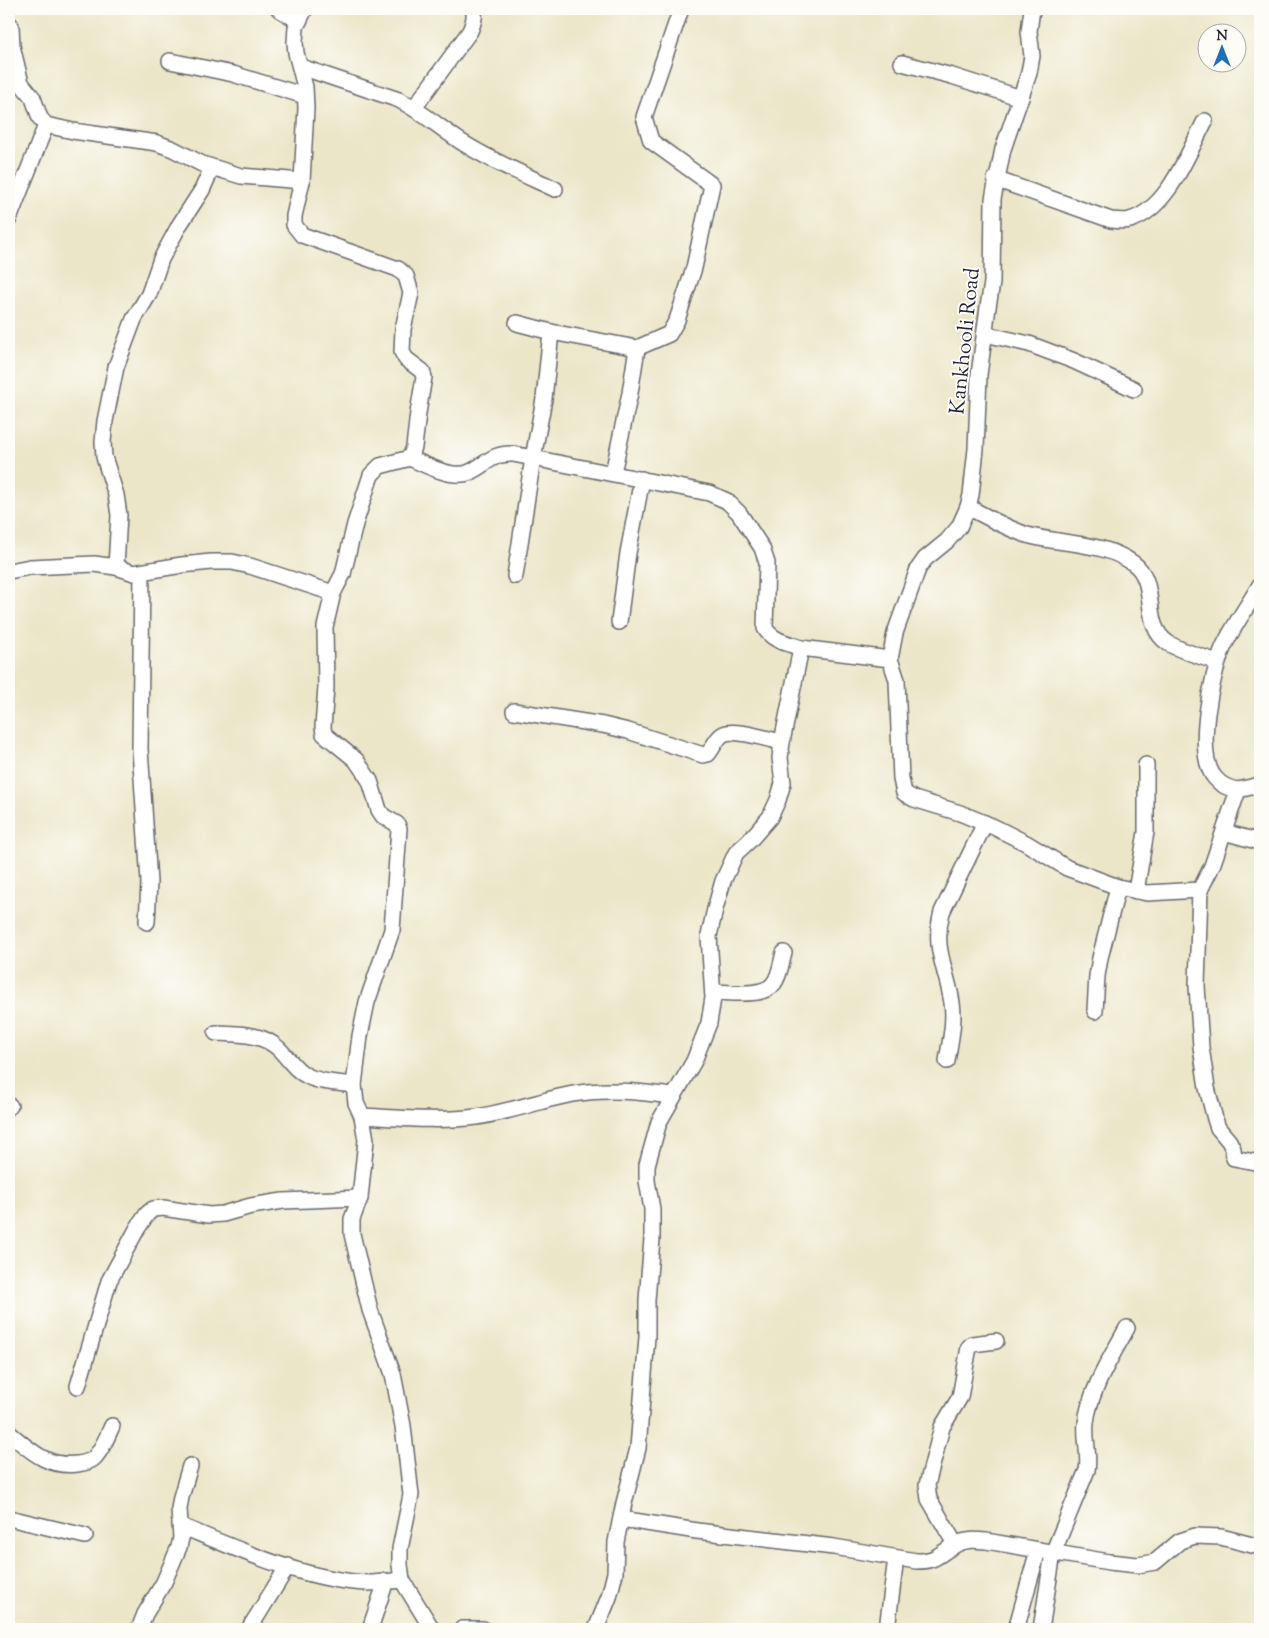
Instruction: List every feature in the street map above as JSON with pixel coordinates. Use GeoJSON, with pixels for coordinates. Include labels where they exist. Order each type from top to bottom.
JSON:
{"type":"FeatureCollection","features":[{"type":"Feature","properties":{"kind":"street"},"geometry":{"type":"LineString","coordinates":[[279,9],[302,15],[296,27],[295,42],[306,87],[306,96],[302,181],[294,216],[294,225],[302,235],[398,269],[406,276],[409,283],[411,293],[403,329],[402,352],[406,359],[422,370],[424,377],[414,448],[410,458]]}},
{"type":"Feature","properties":{"kind":"street"},"geometry":{"type":"LineString","coordinates":[[414,108],[470,31],[474,21],[475,13],[473,9]]}},
{"type":"Feature","properties":{"kind":"street"},"geometry":{"type":"LineString","coordinates":[[517,323],[551,332],[637,348],[669,334],[677,320],[694,268],[712,185],[651,141],[644,117],[680,9]]}},
{"type":"Feature","properties":{"kind":"street","name":"Kankhooli Road"},"geometry":{"type":"LineString","coordinates":[[890,659],[895,633],[918,569],[959,527],[968,507],[974,467],[979,375],[992,283],[992,217],[996,179],[1002,149],[1029,73],[1032,56],[1029,31],[1032,9]]}},
{"type":"Feature","properties":{"kind":"street"},"geometry":{"type":"LineString","coordinates":[[9,23],[16,66],[21,83],[33,98],[40,118],[46,125],[73,131],[157,143],[212,168],[241,176],[302,181]]}},
{"type":"Feature","properties":{"kind":"street"},"geometry":{"type":"LineString","coordinates":[[170,61],[233,74],[306,96]]}},
{"type":"Feature","properties":{"kind":"street"},"geometry":{"type":"LineString","coordinates":[[902,63],[952,76],[1021,98]]}},
{"type":"Feature","properties":{"kind":"street"},"geometry":{"type":"LineString","coordinates":[[301,67],[399,100],[414,108],[460,141],[495,161],[555,189]]}},
{"type":"Feature","properties":{"kind":"street"},"geometry":{"type":"LineString","coordinates":[[996,179],[1111,220],[1129,221],[1152,208],[1166,193],[1205,121]]}},
{"type":"Feature","properties":{"kind":"street"},"geometry":{"type":"LineString","coordinates":[[9,218],[46,125]]}},
{"type":"Feature","properties":{"kind":"street"},"geometry":{"type":"LineString","coordinates":[[116,567],[119,515],[116,494],[104,458],[103,442],[105,421],[116,368],[134,319],[149,294],[161,259],[180,224],[202,190],[212,168]]}},
{"type":"Feature","properties":{"kind":"street"},"geometry":{"type":"LineString","coordinates":[[515,576],[544,398],[551,332]]}},
{"type":"Feature","properties":{"kind":"street"},"geometry":{"type":"LineString","coordinates":[[985,334],[1029,344],[1074,361],[1134,389]]}},
{"type":"Feature","properties":{"kind":"street"},"geometry":{"type":"LineString","coordinates":[[613,473],[630,393],[637,348]]}},
{"type":"Feature","properties":{"kind":"street"},"geometry":{"type":"LineString","coordinates":[[432,1629],[402,1580],[400,1549],[411,1495],[400,1409],[393,1374],[370,1310],[352,1234],[352,1219],[360,1198],[366,1140],[362,1116],[356,1103],[354,1085],[360,1036],[368,1002],[392,930],[400,838],[397,824],[383,816],[379,810],[365,771],[356,760],[324,734],[323,727],[326,687],[325,627],[334,593],[343,574],[355,524],[371,475],[380,466],[410,458],[441,471],[459,474],[469,473],[486,461],[502,454],[533,458],[642,479],[709,493],[727,501],[740,513],[762,548],[767,563],[765,628],[769,634],[776,639],[801,648],[890,659],[897,680],[901,779],[904,793],[914,799],[985,823],[1026,843],[1067,868],[1118,887],[1147,893],[1200,890]]}},
{"type":"Feature","properties":{"kind":"street"},"geometry":{"type":"LineString","coordinates":[[619,622],[628,553],[642,479]]}},
{"type":"Feature","properties":{"kind":"street"},"geometry":{"type":"LineString","coordinates":[[968,507],[1004,526],[1027,535],[1094,547],[1121,555],[1135,564],[1145,574],[1152,615],[1158,633],[1168,643],[1218,662]]}},
{"type":"Feature","properties":{"kind":"street"},"geometry":{"type":"LineString","coordinates":[[9,571],[30,567],[94,564],[116,567],[134,573],[182,565],[232,562],[334,593]]}},
{"type":"Feature","properties":{"kind":"street"},"geometry":{"type":"LineString","coordinates":[[142,572],[140,749],[149,882],[148,922]]}},
{"type":"Feature","properties":{"kind":"street"},"geometry":{"type":"LineString","coordinates":[[1260,585],[1224,646],[1218,662],[1207,714],[1205,748],[1214,778],[1228,788],[1238,790],[1260,786]]}},
{"type":"Feature","properties":{"kind":"street"},"geometry":{"type":"LineString","coordinates":[[596,1629],[609,1597],[615,1573],[616,1542],[638,1448],[652,1239],[652,1209],[647,1181],[647,1165],[659,1122],[672,1096],[685,1077],[702,1042],[709,1022],[713,992],[709,936],[723,881],[736,853],[770,817],[778,800],[783,783],[780,758],[782,742],[801,648]]}},
{"type":"Feature","properties":{"kind":"street"},"geometry":{"type":"LineString","coordinates":[[514,711],[603,725],[703,755],[708,754],[717,740],[725,733],[737,732],[782,742]]}},
{"type":"Feature","properties":{"kind":"street"},"geometry":{"type":"LineString","coordinates":[[1136,891],[1146,832],[1146,765]]}},
{"type":"Feature","properties":{"kind":"street"},"geometry":{"type":"LineString","coordinates":[[1238,790],[1212,866],[1200,890],[1197,986],[1201,1048],[1214,1120],[1229,1141],[1233,1149],[1234,1158],[1260,1163]]}},
{"type":"Feature","properties":{"kind":"street"},"geometry":{"type":"LineString","coordinates":[[947,1060],[953,1015],[952,1003],[940,958],[939,924],[942,912],[985,823]]}},
{"type":"Feature","properties":{"kind":"street"},"geometry":{"type":"LineString","coordinates":[[1224,832],[1260,842]]}},
{"type":"Feature","properties":{"kind":"street"},"geometry":{"type":"LineString","coordinates":[[1095,1011],[1100,958],[1118,887]]}},
{"type":"Feature","properties":{"kind":"street"},"geometry":{"type":"LineString","coordinates":[[713,992],[748,993],[769,989],[778,975],[784,953]]}},
{"type":"Feature","properties":{"kind":"street"},"geometry":{"type":"LineString","coordinates":[[216,1034],[256,1037],[270,1041],[297,1069],[307,1076],[354,1085]]}},
{"type":"Feature","properties":{"kind":"street"},"geometry":{"type":"LineString","coordinates":[[362,1116],[425,1119],[476,1117],[574,1094],[605,1091],[633,1091],[672,1096]]}},
{"type":"Feature","properties":{"kind":"street"},"geometry":{"type":"LineString","coordinates":[[78,1386],[109,1281],[137,1229],[153,1210],[163,1208],[209,1215],[223,1214],[251,1206],[283,1201],[360,1198]]}},
{"type":"Feature","properties":{"kind":"street"},"geometry":{"type":"LineString","coordinates":[[1041,1629],[1054,1553],[1087,1470],[1086,1424],[1088,1410],[1095,1391],[1126,1328]]}},
{"type":"Feature","properties":{"kind":"street"},"geometry":{"type":"LineString","coordinates":[[955,1544],[929,1499],[928,1485],[942,1427],[960,1397],[969,1347],[972,1344],[996,1341]]}},
{"type":"Feature","properties":{"kind":"street"},"geometry":{"type":"LineString","coordinates":[[9,1433],[31,1451],[50,1462],[70,1465],[94,1459],[112,1426]]}},
{"type":"Feature","properties":{"kind":"street"},"geometry":{"type":"LineString","coordinates":[[139,1629],[145,1614],[164,1582],[179,1546],[181,1538],[180,1503],[190,1466]]}},
{"type":"Feature","properties":{"kind":"street"},"geometry":{"type":"LineString","coordinates":[[9,1518],[85,1536]]}},
{"type":"Feature","properties":{"kind":"street"},"geometry":{"type":"LineString","coordinates":[[621,1520],[834,1547],[916,1561],[929,1561],[955,1544],[969,1540],[1138,1565],[1155,1562],[1180,1541],[1195,1536],[1221,1537],[1260,1547]]}},
{"type":"Feature","properties":{"kind":"street"},"geometry":{"type":"LineString","coordinates":[[181,1526],[303,1572],[368,1583],[402,1580]]}},
{"type":"Feature","properties":{"kind":"street"},"geometry":{"type":"LineString","coordinates":[[1016,1629],[1038,1550]]}},
{"type":"Feature","properties":{"kind":"street"},"geometry":{"type":"LineString","coordinates":[[888,1629],[896,1558]]}},
{"type":"Feature","properties":{"kind":"street"},"geometry":{"type":"LineString","coordinates":[[249,1629],[288,1566]]}},
{"type":"Feature","properties":{"kind":"street"},"geometry":{"type":"LineString","coordinates":[[370,1629],[386,1581]]}},
{"type":"Feature","properties":{"kind":"street"},"geometry":{"type":"LineString","coordinates":[[462,1629],[483,1629]]}}]}
